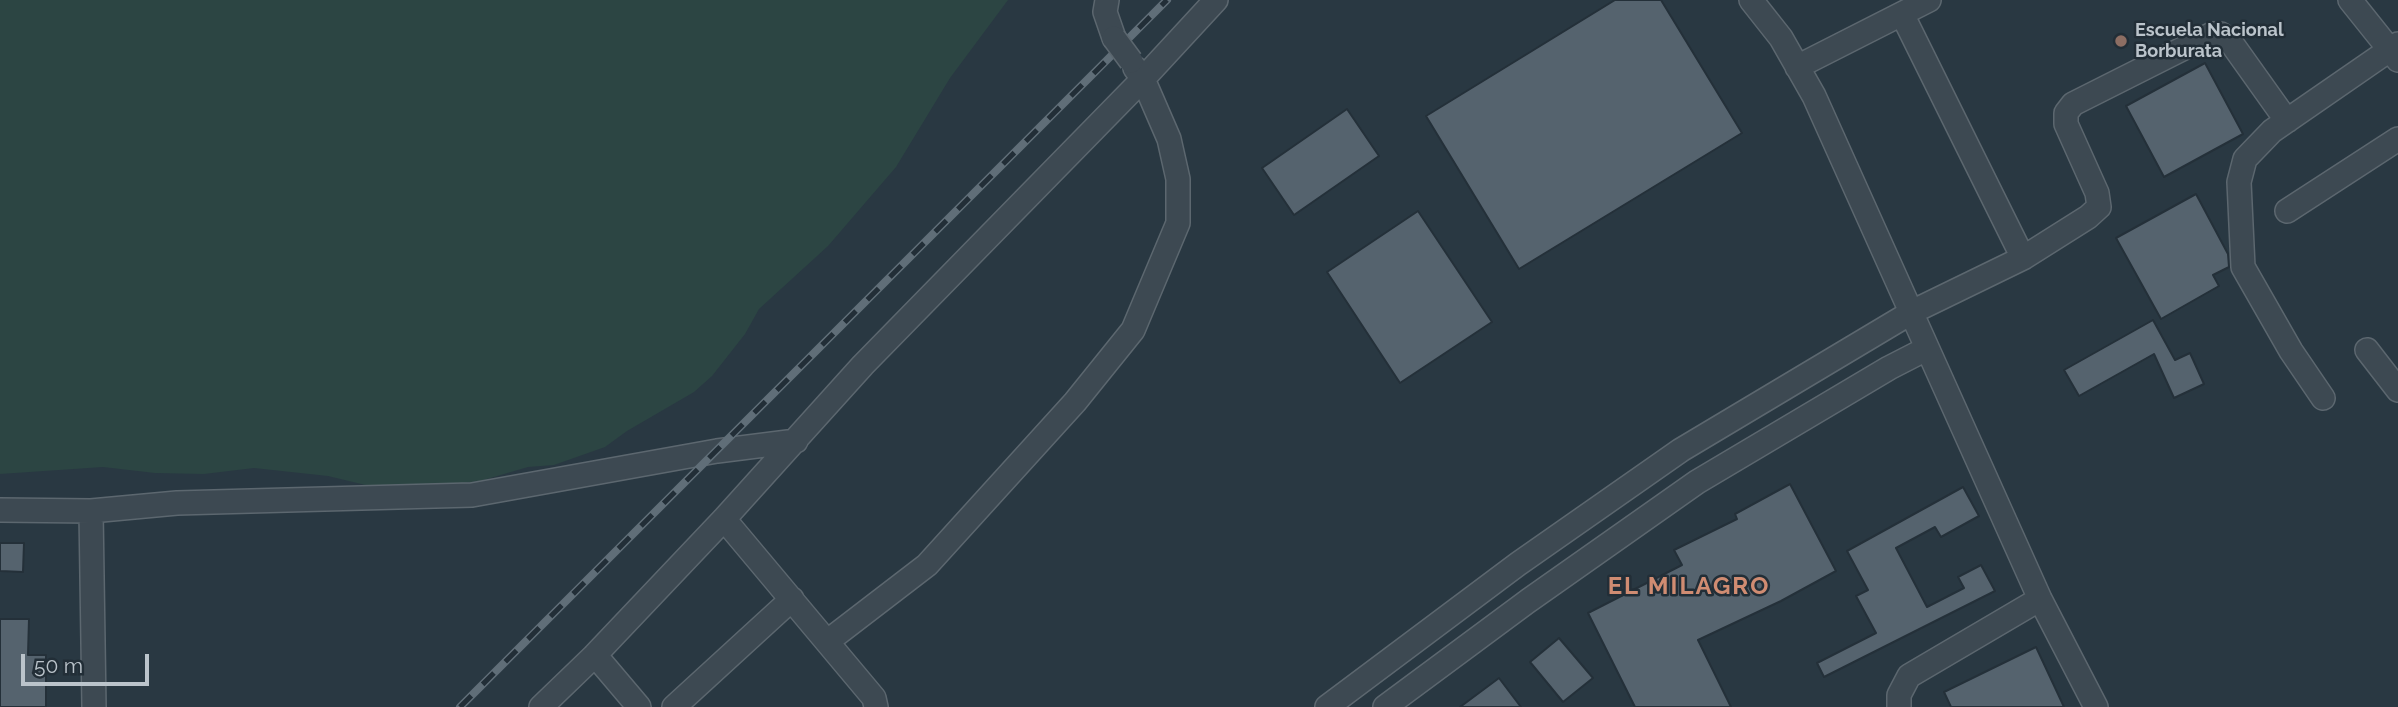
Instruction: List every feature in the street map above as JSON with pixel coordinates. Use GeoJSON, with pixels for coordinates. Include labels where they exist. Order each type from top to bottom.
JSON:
{"type":"FeatureCollection","features":[{"type":"Feature","properties":{"kind":"street"},"geometry":{"type":"LineString","coordinates":[[828,641],[927,565],[1075,402],[1133,330],[1178,223],[1178,179],[1169,139],[1137,70],[1114,38],[1105,12],[1107,0]]}},
{"type":"Feature","properties":{"kind":"street"},"geometry":{"type":"LineString","coordinates":[[541,707],[595,655],[724,519],[1137,70],[1216,0]]}},
{"type":"Feature","properties":{"kind":"street"},"geometry":{"type":"LineString","coordinates":[[1751,0],[1781,38],[1814,96],[2040,598],[2096,707]]}},
{"type":"Feature","properties":{"kind":"street"},"geometry":{"type":"LineString","coordinates":[[1797,67],[1929,0]]}},
{"type":"Feature","properties":{"kind":"street"},"geometry":{"type":"LineString","coordinates":[[2323,398],[2291,351],[2243,267],[2239,182],[2245,159],[2272,131],[2396,51],[2350,0]]}},
{"type":"Feature","properties":{"kind":"street"},"geometry":{"type":"LineString","coordinates":[[1902,14],[2023,258]]}},
{"type":"Feature","properties":{"kind":"street"},"geometry":{"type":"LineString","coordinates":[[1327,707],[1518,564],[1681,450],[1912,312],[2023,258],[2088,217],[2099,207],[2097,193],[2066,124],[2066,113],[2073,104],[2211,34],[2221,34],[2230,41],[2287,121]]}},
{"type":"Feature","properties":{"kind":"street"},"geometry":{"type":"LineString","coordinates":[[2287,211],[2398,139]]}},
{"type":"Feature","properties":{"kind":"street"},"geometry":{"type":"LineString","coordinates":[[1385,707],[1528,601],[1697,482],[1889,368],[1927,349]]}},
{"type":"Feature","properties":{"kind":"street"},"geometry":{"type":"LineString","coordinates":[[2367,350],[2398,390]]}},
{"type":"Feature","properties":{"kind":"street"},"geometry":{"type":"LineString","coordinates":[[0,510],[91,510],[177,503],[472,495],[717,451],[796,441]]}},
{"type":"Feature","properties":{"kind":"street"},"geometry":{"type":"LineString","coordinates":[[1681,450],[1697,482]]}},
{"type":"Feature","properties":{"kind":"street"},"geometry":{"type":"LineString","coordinates":[[91,510],[94,707]]}},
{"type":"Feature","properties":{"kind":"street"},"geometry":{"type":"LineString","coordinates":[[724,519],[828,641],[874,698],[876,707]]}},
{"type":"Feature","properties":{"kind":"street"},"geometry":{"type":"LineString","coordinates":[[1899,707],[1899,695],[1909,676],[2040,598]]}},
{"type":"Feature","properties":{"kind":"street"},"geometry":{"type":"LineString","coordinates":[[674,707],[792,599]]}},
{"type":"Feature","properties":{"kind":"street"},"geometry":{"type":"LineString","coordinates":[[595,655],[639,707]]}},
{"type":"Feature","properties":{"kind":"street"},"geometry":{"type":"LineString","coordinates":[[1397,655],[1417,683]]}},
{"type":"Feature","properties":{"kind":"green space"},"geometry":{"type":"Polygon","coordinates":[[[0,0],[1008,0],[950,78],[896,167],[828,246],[759,309],[745,334],[712,376],[694,392],[605,447],[554,465],[528,467],[480,481],[428,487],[378,488],[328,476],[254,468],[204,474],[155,473],[103,467],[0,474],[0,0]]]}},
{"type":"Feature","properties":{"kind":"building"},"geometry":{"type":"Polygon","coordinates":[[[1615,0],[1661,0],[1742,133],[1519,269],[1426,116],[1615,0]]]}},
{"type":"Feature","properties":{"kind":"building"},"geometry":{"type":"Polygon","coordinates":[[[2205,63],[2243,134],[2164,177],[2126,106],[2205,63]]]}},
{"type":"Feature","properties":{"kind":"building"},"geometry":{"type":"Polygon","coordinates":[[[1347,109],[1379,156],[1294,215],[1262,168],[1347,109]]]}},
{"type":"Feature","properties":{"kind":"building"},"geometry":{"type":"Polygon","coordinates":[[[2196,194],[2228,254],[2229,267],[2213,275],[2219,286],[2161,319],[2116,238],[2196,194]]]}},
{"type":"Feature","properties":{"kind":"building"},"geometry":{"type":"Polygon","coordinates":[[[1418,211],[1492,322],[1400,383],[1327,272],[1418,211]]]}},
{"type":"Feature","properties":{"kind":"building"},"geometry":{"type":"Polygon","coordinates":[[[2153,320],[2175,360],[2190,353],[2204,384],[2174,398],[2154,354],[2079,396],[2064,370],[2153,320]]]}},
{"type":"Feature","properties":{"kind":"building"},"geometry":{"type":"Polygon","coordinates":[[[1790,484],[1836,571],[1781,601],[1698,640],[1731,707],[1635,707],[1588,613],[1682,565],[1674,550],[1737,519],[1735,514],[1790,484]]]}},
{"type":"Feature","properties":{"kind":"building"},"geometry":{"type":"Polygon","coordinates":[[[1963,487],[1979,516],[1941,537],[1935,527],[1896,548],[1927,607],[1964,588],[1958,577],[1981,565],[1995,591],[1824,677],[1817,663],[1876,633],[1856,596],[1868,590],[1847,551],[1963,487]]]}},
{"type":"Feature","properties":{"kind":"building"},"geometry":{"type":"Polygon","coordinates":[[[0,543],[24,543],[23,572],[0,571],[0,543]]]}},
{"type":"Feature","properties":{"kind":"building"},"geometry":{"type":"Polygon","coordinates":[[[0,619],[29,619],[28,655],[46,655],[46,707],[0,707],[0,619]]]}},
{"type":"Feature","properties":{"kind":"building"},"geometry":{"type":"Polygon","coordinates":[[[1559,638],[1593,678],[1563,702],[1530,662],[1559,638]]]}},
{"type":"Feature","properties":{"kind":"building"},"geometry":{"type":"Polygon","coordinates":[[[2036,647],[2064,707],[1951,707],[1944,692],[2036,647]]]}},
{"type":"Feature","properties":{"kind":"building"},"geometry":{"type":"Polygon","coordinates":[[[1499,678],[1521,707],[1460,707],[1499,678]]]}},
{"type":"Feature","properties":{"kind":"railway"},"geometry":{"type":"LineString","coordinates":[[460,707],[1167,0]]}},
{"type":"Feature","properties":{"kind":"place","name":"Escuela Nacional Borburata"},"geometry":{"type":"Point","coordinates":[2121,41]}},
{"type":"Feature","properties":{"kind":"district","name":"EL MILAGRO"},"geometry":{"type":"Point","coordinates":[1689,587]}}]}
